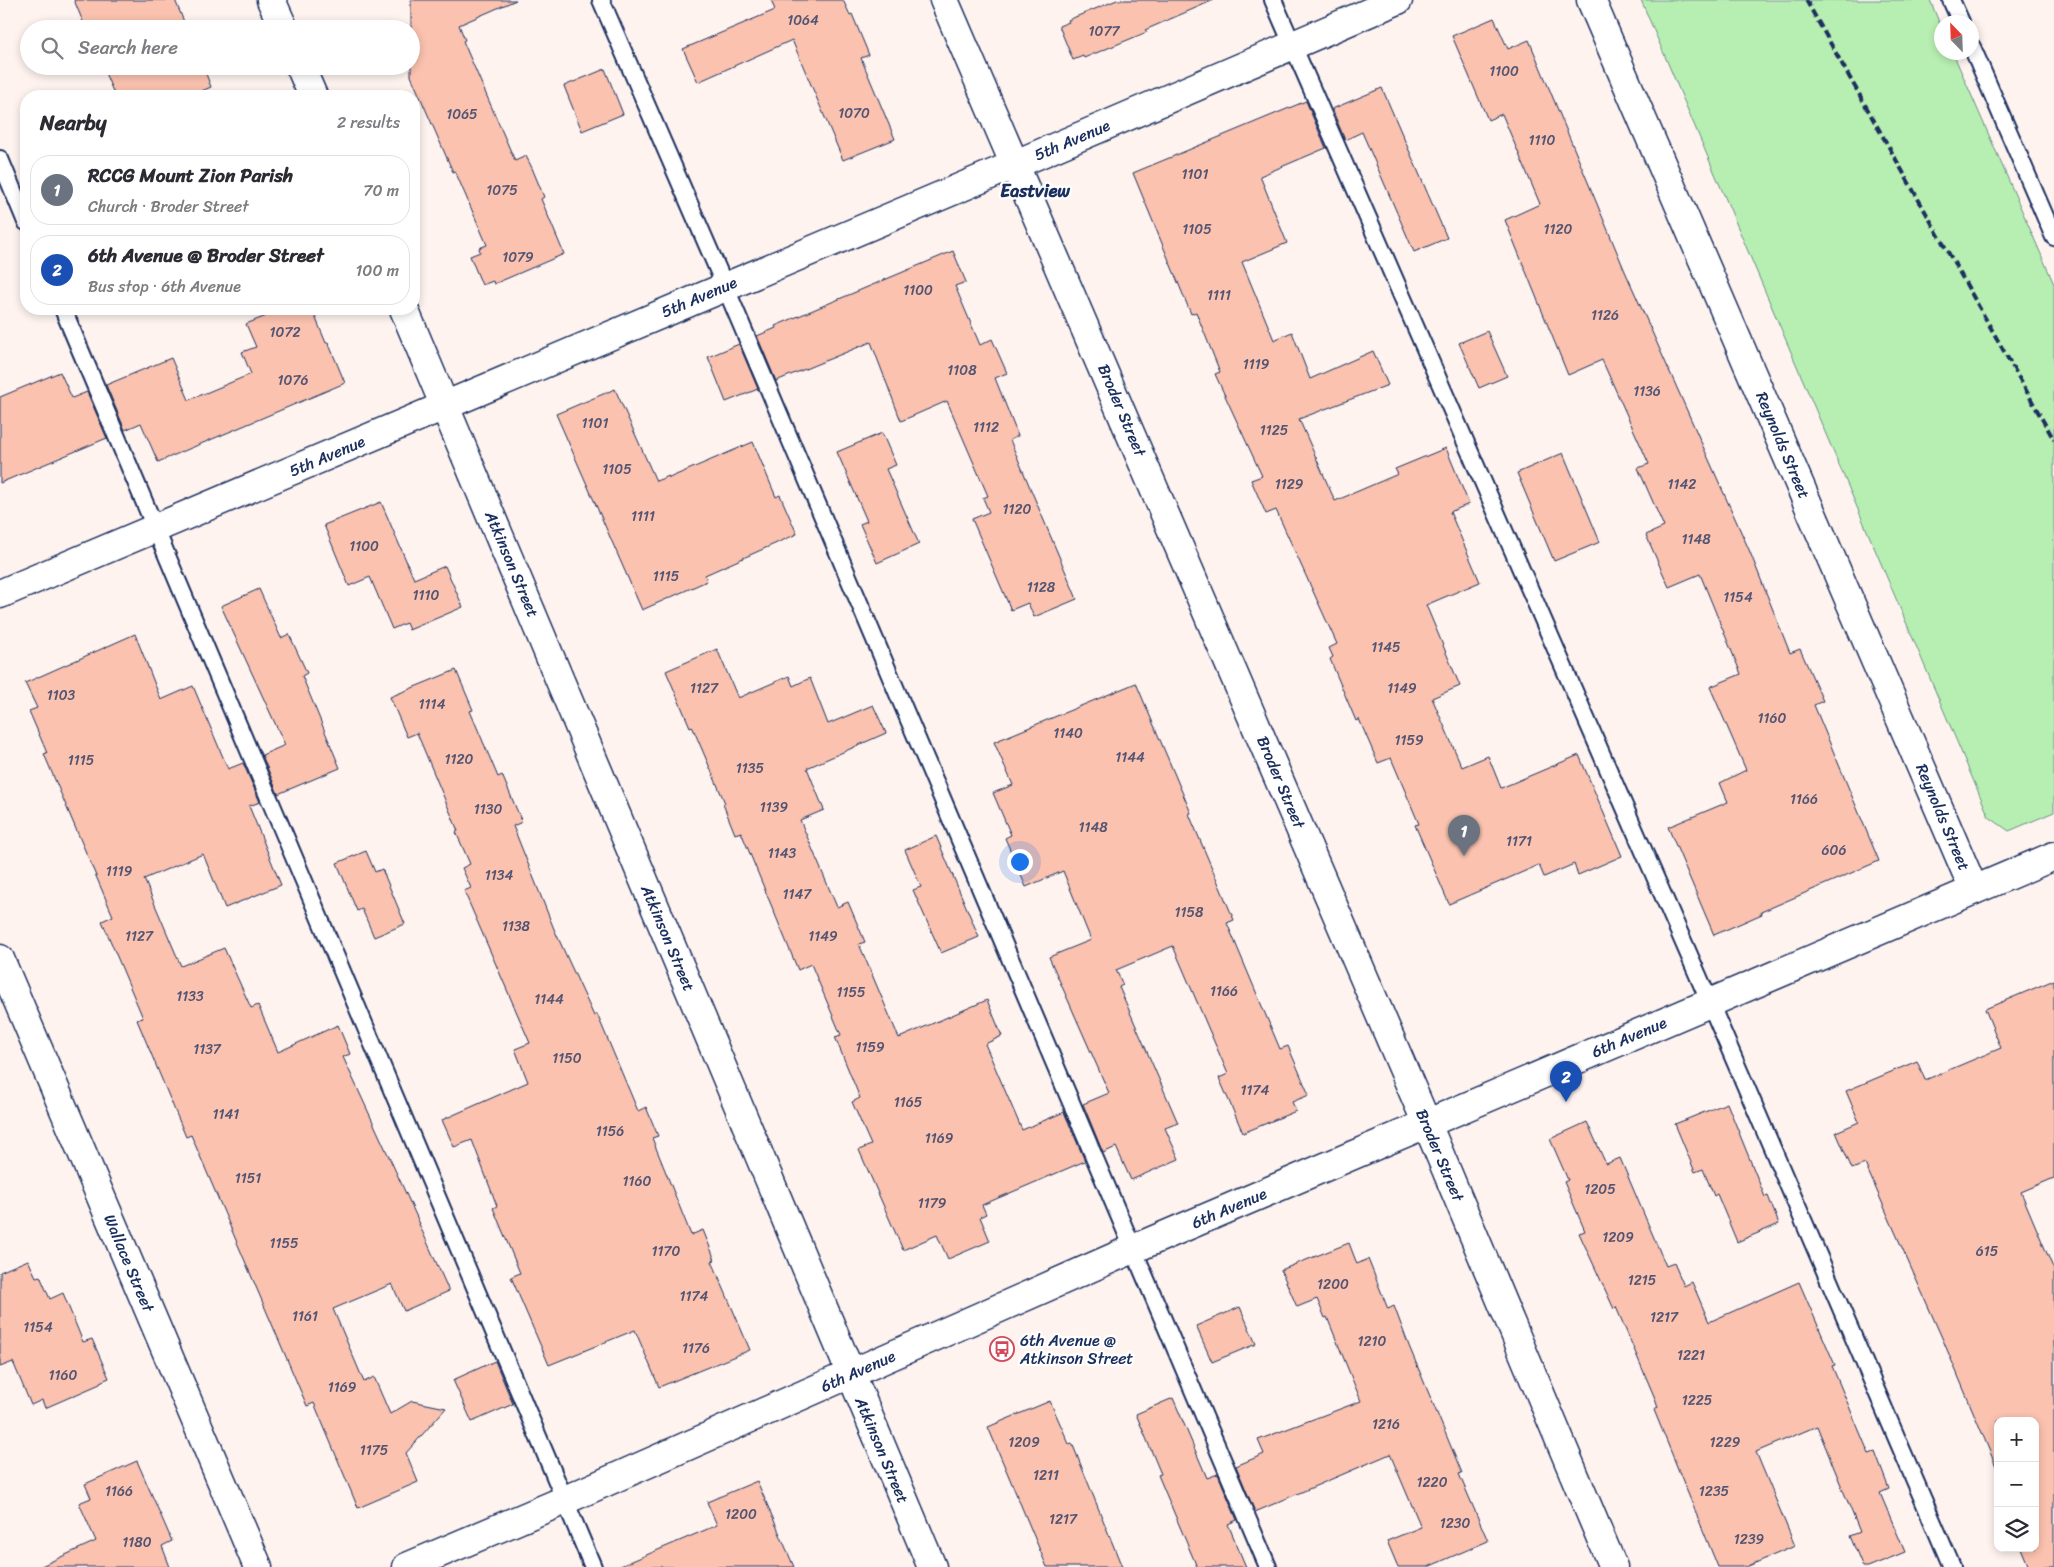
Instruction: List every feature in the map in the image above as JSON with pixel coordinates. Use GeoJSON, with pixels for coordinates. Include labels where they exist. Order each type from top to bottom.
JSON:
{"type":"FeatureCollection","features":[{"type":"Feature","properties":{"kind":"street"},"geometry":{"type":"LineString","coordinates":[[271,0],[280,20]]}},
{"type":"Feature","properties":{"kind":"street","name":"Broder Street"},"geometry":{"type":"LineString","coordinates":[[944,0],[1427,1124],[1613,1567]]}},
{"type":"Feature","properties":{"kind":"street","name":"5th Avenue"},"geometry":{"type":"LineString","coordinates":[[0,594],[1016,164],[1398,0]]}},
{"type":"Feature","properties":{"kind":"street","name":"Reynolds Street"},"geometry":{"type":"LineString","coordinates":[[1591,0],[1974,890]]}},
{"type":"Feature","properties":{"kind":"street"},"geometry":{"type":"LineString","coordinates":[[304,75],[310,90]]}},
{"type":"Feature","properties":{"kind":"street","name":"Atkinson Street"},"geometry":{"type":"LineString","coordinates":[[407,315],[932,1567]]}},
{"type":"Feature","properties":{"kind":"street","name":"6th Avenue"},"geometry":{"type":"LineString","coordinates":[[407,1567],[565,1500],[1133,1249],[2054,856]]}},
{"type":"Feature","properties":{"kind":"street","name":"Wallace Street"},"geometry":{"type":"LineString","coordinates":[[0,959],[258,1567]]}},
{"type":"Feature","properties":{"kind":"lane"},"geometry":{"type":"LineString","coordinates":[[601,0],[725,286],[1268,1567]]}},
{"type":"Feature","properties":{"kind":"lane"},"geometry":{"type":"LineString","coordinates":[[1273,0],[1710,1003],[1952,1567]]}},
{"type":"Feature","properties":{"kind":"lane"},"geometry":{"type":"LineString","coordinates":[[1951,0],[1958,15]]}},
{"type":"Feature","properties":{"kind":"lane"},"geometry":{"type":"LineString","coordinates":[[1978,60],[2054,237]]}},
{"type":"Feature","properties":{"kind":"lane"},"geometry":{"type":"LineString","coordinates":[[0,159],[20,207]]}},
{"type":"Feature","properties":{"kind":"lane"},"geometry":{"type":"LineString","coordinates":[[65,315],[593,1567]]}},
{"type":"Feature","properties":{"kind":"green space"},"geometry":{"type":"Polygon","coordinates":[[[1641,0],[1930,0],[1936,15],[1934,15],[1934,60],[1956,60],[2054,284],[2054,812],[2009,831],[1989,817],[1641,0]]]}},
{"type":"Feature","properties":{"kind":"building"},"geometry":{"type":"Polygon","coordinates":[[[74,0],[175,0],[183,20],[82,20],[74,0]]]}},
{"type":"Feature","properties":{"kind":"building"},"geometry":{"type":"Polygon","coordinates":[[[411,0],[516,0],[459,25],[465,40],[463,41],[515,161],[526,156],[532,168],[544,197],[541,199],[564,254],[494,284],[493,281],[482,285],[470,256],[480,252],[479,248],[487,245],[420,97],[420,90],[417,90],[411,76],[420,75],[420,20],[411,20],[411,0]]]}},
{"type":"Feature","properties":{"kind":"building"},"geometry":{"type":"Polygon","coordinates":[[[771,0],[843,0],[850,15],[852,14],[869,55],[861,58],[895,139],[843,160],[792,40],[698,82],[683,49],[775,10],[771,0]]]}},
{"type":"Feature","properties":{"kind":"building"},"geometry":{"type":"Polygon","coordinates":[[[1117,0],[1214,0],[1145,30],[1147,32],[1084,58],[1083,56],[1073,60],[1059,26],[1069,22],[1068,20],[1117,0]]]}},
{"type":"Feature","properties":{"kind":"building"},"geometry":{"type":"Polygon","coordinates":[[[1494,18],[1508,49],[1529,40],[1624,269],[1750,552],[1790,653],[1800,649],[1823,701],[1814,705],[1879,861],[1761,912],[1762,914],[1714,935],[1668,827],[1728,802],[1720,783],[1746,770],[1710,687],[1741,674],[1700,574],[1669,587],[1646,535],[1664,527],[1638,468],[1649,464],[1602,360],[1568,375],[1505,220],[1540,204],[1502,114],[1488,120],[1452,36],[1494,18]]]}},
{"type":"Feature","properties":{"kind":"building"},"geometry":{"type":"Polygon","coordinates":[[[605,69],[623,114],[582,131],[564,86],[605,69]]]}},
{"type":"Feature","properties":{"kind":"building"},"geometry":{"type":"Polygon","coordinates":[[[106,75],[206,75],[211,87],[204,90],[112,90],[106,75]]]}},
{"type":"Feature","properties":{"kind":"building"},"geometry":{"type":"Polygon","coordinates":[[[1382,88],[1447,238],[1414,252],[1362,132],[1345,140],[1332,109],[1382,88]]]}},
{"type":"Feature","properties":{"kind":"building"},"geometry":{"type":"Polygon","coordinates":[[[1306,101],[1326,148],[1260,176],[1287,243],[1242,262],[1274,340],[1292,332],[1310,379],[1373,351],[1388,385],[1299,419],[1335,501],[1398,474],[1395,469],[1446,448],[1469,504],[1450,512],[1480,582],[1426,605],[1460,686],[1432,698],[1462,767],[1488,756],[1501,788],[1579,755],[1622,856],[1578,875],[1574,864],[1544,877],[1539,865],[1449,904],[1415,825],[1419,824],[1391,758],[1378,763],[1359,719],[1356,721],[1330,659],[1333,657],[1329,648],[1337,644],[1276,510],[1266,514],[1251,480],[1262,476],[1215,374],[1220,372],[1196,312],[1191,314],[1133,173],[1306,101]]]}},
{"type":"Feature","properties":{"kind":"building"},"geometry":{"type":"Polygon","coordinates":[[[953,251],[966,282],[955,286],[980,345],[992,339],[1007,373],[995,378],[1018,436],[1010,440],[1077,599],[1034,617],[1028,603],[1011,610],[972,519],[989,512],[983,498],[988,496],[947,401],[901,421],[871,342],[776,381],[757,336],[776,328],[775,326],[953,251]]]}},
{"type":"Feature","properties":{"kind":"building"},"geometry":{"type":"Polygon","coordinates":[[[269,315],[314,315],[345,383],[158,462],[141,423],[125,430],[106,385],[171,358],[189,400],[251,374],[242,352],[256,347],[246,324],[269,315]]]}},
{"type":"Feature","properties":{"kind":"building"},"geometry":{"type":"Polygon","coordinates":[[[1487,331],[1507,376],[1479,388],[1459,343],[1487,331]]]}},
{"type":"Feature","properties":{"kind":"building"},"geometry":{"type":"Polygon","coordinates":[[[739,344],[758,389],[726,402],[708,357],[739,344]]]}},
{"type":"Feature","properties":{"kind":"building"},"geometry":{"type":"Polygon","coordinates":[[[60,372],[72,398],[87,392],[107,438],[0,483],[0,397],[60,372]]]}},
{"type":"Feature","properties":{"kind":"building"},"geometry":{"type":"Polygon","coordinates":[[[615,389],[656,481],[669,476],[669,478],[753,442],[776,497],[780,495],[797,534],[705,575],[707,581],[642,610],[556,414],[615,389]]]}},
{"type":"Feature","properties":{"kind":"building"},"geometry":{"type":"Polygon","coordinates":[[[882,433],[896,465],[886,469],[919,544],[877,563],[860,524],[867,521],[837,452],[882,433]]]}},
{"type":"Feature","properties":{"kind":"building"},"geometry":{"type":"Polygon","coordinates":[[[1563,453],[1600,542],[1554,561],[1517,473],[1563,453]]]}},
{"type":"Feature","properties":{"kind":"building"},"geometry":{"type":"Polygon","coordinates":[[[381,502],[414,579],[445,566],[463,607],[409,630],[406,623],[392,629],[370,577],[349,586],[324,525],[381,502]]]}},
{"type":"Feature","properties":{"kind":"building"},"geometry":{"type":"Polygon","coordinates":[[[259,589],[281,638],[289,634],[307,673],[302,676],[340,768],[278,794],[262,755],[285,745],[221,606],[259,589]]]}},
{"type":"Feature","properties":{"kind":"building"},"geometry":{"type":"Polygon","coordinates":[[[135,634],[161,700],[193,686],[228,769],[243,763],[260,802],[249,806],[281,885],[225,908],[203,854],[144,879],[181,966],[224,948],[251,1008],[258,1005],[278,1052],[338,1025],[350,1054],[343,1057],[449,1291],[404,1311],[392,1284],[333,1309],[364,1382],[374,1377],[390,1414],[412,1401],[446,1408],[406,1453],[418,1482],[358,1508],[314,1403],[307,1406],[191,1135],[186,1137],[137,1020],[143,1018],[102,921],[113,916],[44,754],[47,753],[29,711],[37,708],[25,683],[135,634]]]}},
{"type":"Feature","properties":{"kind":"building"},"geometry":{"type":"Polygon","coordinates":[[[717,649],[738,698],[789,676],[793,686],[810,678],[828,724],[873,705],[886,733],[807,768],[824,810],[800,820],[837,907],[848,902],[865,942],[859,944],[899,1038],[987,1000],[1002,1036],[985,1044],[1022,1130],[1064,1112],[1085,1161],[982,1205],[986,1214],[980,1217],[990,1241],[948,1259],[937,1235],[903,1250],[859,1150],[871,1145],[852,1102],[860,1098],[835,1037],[841,1035],[811,964],[798,970],[741,832],[735,834],[723,804],[725,803],[666,671],[717,649]]]}},
{"type":"Feature","properties":{"kind":"building"},"geometry":{"type":"Polygon","coordinates":[[[456,670],[473,710],[470,711],[498,777],[502,775],[522,822],[513,826],[554,929],[594,1016],[597,1014],[638,1111],[646,1107],[658,1136],[652,1138],[691,1235],[703,1230],[715,1260],[712,1261],[750,1350],[659,1387],[635,1330],[549,1365],[511,1277],[520,1273],[493,1208],[497,1206],[472,1140],[454,1147],[442,1120],[528,1082],[515,1049],[530,1043],[464,891],[471,888],[462,868],[470,864],[456,832],[458,831],[417,733],[407,737],[390,697],[456,670]]]}},
{"type":"Feature","properties":{"kind":"building"},"geometry":{"type":"Polygon","coordinates":[[[1136,683],[1234,920],[1227,923],[1280,1049],[1288,1046],[1309,1095],[1292,1102],[1296,1111],[1243,1133],[1219,1078],[1228,1074],[1173,946],[1116,970],[1123,985],[1119,987],[1178,1123],[1165,1128],[1179,1159],[1131,1180],[1116,1147],[1103,1153],[1083,1104],[1109,1093],[1049,957],[1091,940],[1063,871],[1026,887],[1005,838],[1011,835],[993,793],[1013,785],[994,742],[1136,683]]]}},
{"type":"Feature","properties":{"kind":"building"},"geometry":{"type":"Polygon","coordinates":[[[936,836],[979,937],[941,953],[913,890],[921,887],[905,850],[936,836]]]}},
{"type":"Feature","properties":{"kind":"building"},"geometry":{"type":"Polygon","coordinates":[[[366,851],[375,872],[382,869],[405,924],[374,937],[362,909],[357,911],[337,863],[366,851]]]}},
{"type":"Feature","properties":{"kind":"building"},"geometry":{"type":"Polygon","coordinates":[[[2054,980],[2054,1178],[2021,1192],[2054,1270],[2054,1567],[2029,1567],[2023,1552],[2039,1552],[2039,1417],[1994,1417],[1994,1461],[1943,1340],[1865,1164],[1852,1169],[1836,1132],[1859,1122],[1846,1091],[1917,1061],[1925,1080],[2001,1048],[1985,1009],[2054,980]]]}},
{"type":"Feature","properties":{"kind":"building"},"geometry":{"type":"Polygon","coordinates":[[[1727,1103],[1765,1197],[1768,1196],[1779,1224],[1737,1242],[1717,1194],[1714,1196],[1703,1169],[1695,1172],[1675,1124],[1727,1103]]]}},
{"type":"Feature","properties":{"kind":"building"},"geometry":{"type":"Polygon","coordinates":[[[1587,1122],[1606,1164],[1620,1158],[1666,1266],[1674,1263],[1684,1286],[1692,1282],[1709,1322],[1799,1282],[1835,1365],[1832,1366],[1869,1454],[1875,1452],[1889,1489],[1880,1493],[1905,1552],[1868,1567],[1863,1567],[1850,1536],[1860,1532],[1817,1426],[1756,1452],[1795,1546],[1746,1567],[1718,1567],[1654,1410],[1658,1408],[1654,1396],[1616,1307],[1614,1309],[1579,1233],[1585,1231],[1564,1182],[1568,1180],[1550,1139],[1587,1122]]]}},
{"type":"Feature","properties":{"kind":"building"},"geometry":{"type":"Polygon","coordinates":[[[1349,1243],[1357,1264],[1368,1259],[1388,1309],[1394,1306],[1462,1473],[1459,1474],[1488,1541],[1428,1567],[1398,1567],[1387,1541],[1421,1527],[1390,1454],[1255,1512],[1236,1466],[1264,1454],[1258,1440],[1361,1401],[1327,1317],[1325,1318],[1317,1299],[1297,1307],[1281,1270],[1349,1243]]]}},
{"type":"Feature","properties":{"kind":"building"},"geometry":{"type":"Polygon","coordinates":[[[28,1260],[36,1277],[40,1276],[50,1299],[63,1293],[83,1342],[92,1339],[109,1378],[100,1382],[100,1384],[45,1408],[42,1400],[31,1405],[13,1362],[0,1367],[0,1272],[28,1260]]]}},
{"type":"Feature","properties":{"kind":"building"},"geometry":{"type":"Polygon","coordinates":[[[1240,1307],[1256,1344],[1212,1362],[1196,1326],[1240,1307]]]}},
{"type":"Feature","properties":{"kind":"building"},"geometry":{"type":"Polygon","coordinates":[[[495,1361],[513,1404],[472,1422],[453,1380],[495,1361]]]}},
{"type":"Feature","properties":{"kind":"building"},"geometry":{"type":"Polygon","coordinates":[[[1173,1398],[1207,1478],[1218,1474],[1237,1520],[1228,1524],[1246,1567],[1197,1567],[1158,1475],[1161,1474],[1136,1414],[1173,1398]]]}},
{"type":"Feature","properties":{"kind":"building"},"geometry":{"type":"Polygon","coordinates":[[[1050,1401],[1069,1444],[1072,1443],[1122,1567],[1047,1567],[988,1427],[1050,1401]]]}},
{"type":"Feature","properties":{"kind":"building"},"geometry":{"type":"Polygon","coordinates":[[[137,1461],[172,1541],[162,1546],[170,1567],[39,1567],[96,1541],[79,1503],[91,1498],[85,1484],[137,1461]]]}},
{"type":"Feature","properties":{"kind":"building"},"geometry":{"type":"Polygon","coordinates":[[[757,1481],[794,1567],[618,1567],[717,1525],[707,1502],[757,1481]]]}},
{"type":"Feature","properties":{"kind":"railway"},"geometry":{"type":"LineString","coordinates":[[1806,0],[2054,440]]}},
{"type":"Feature","properties":{"kind":"place","name":"RCCG Mount Zion Parish"},"geometry":{"type":"Point","coordinates":[1464,856]}},
{"type":"Feature","properties":{"kind":"place","name":"6th Avenue @ Broder Street"},"geometry":{"type":"Point","coordinates":[1566,1102]}},
{"type":"Feature","properties":{"kind":"place","name":"6th Avenue @ Atkinson Street"},"geometry":{"type":"Point","coordinates":[1002,1349]}},
{"type":"Feature","properties":{"kind":"district","name":"Eastview"},"geometry":{"type":"Point","coordinates":[1035,191]}}]}
